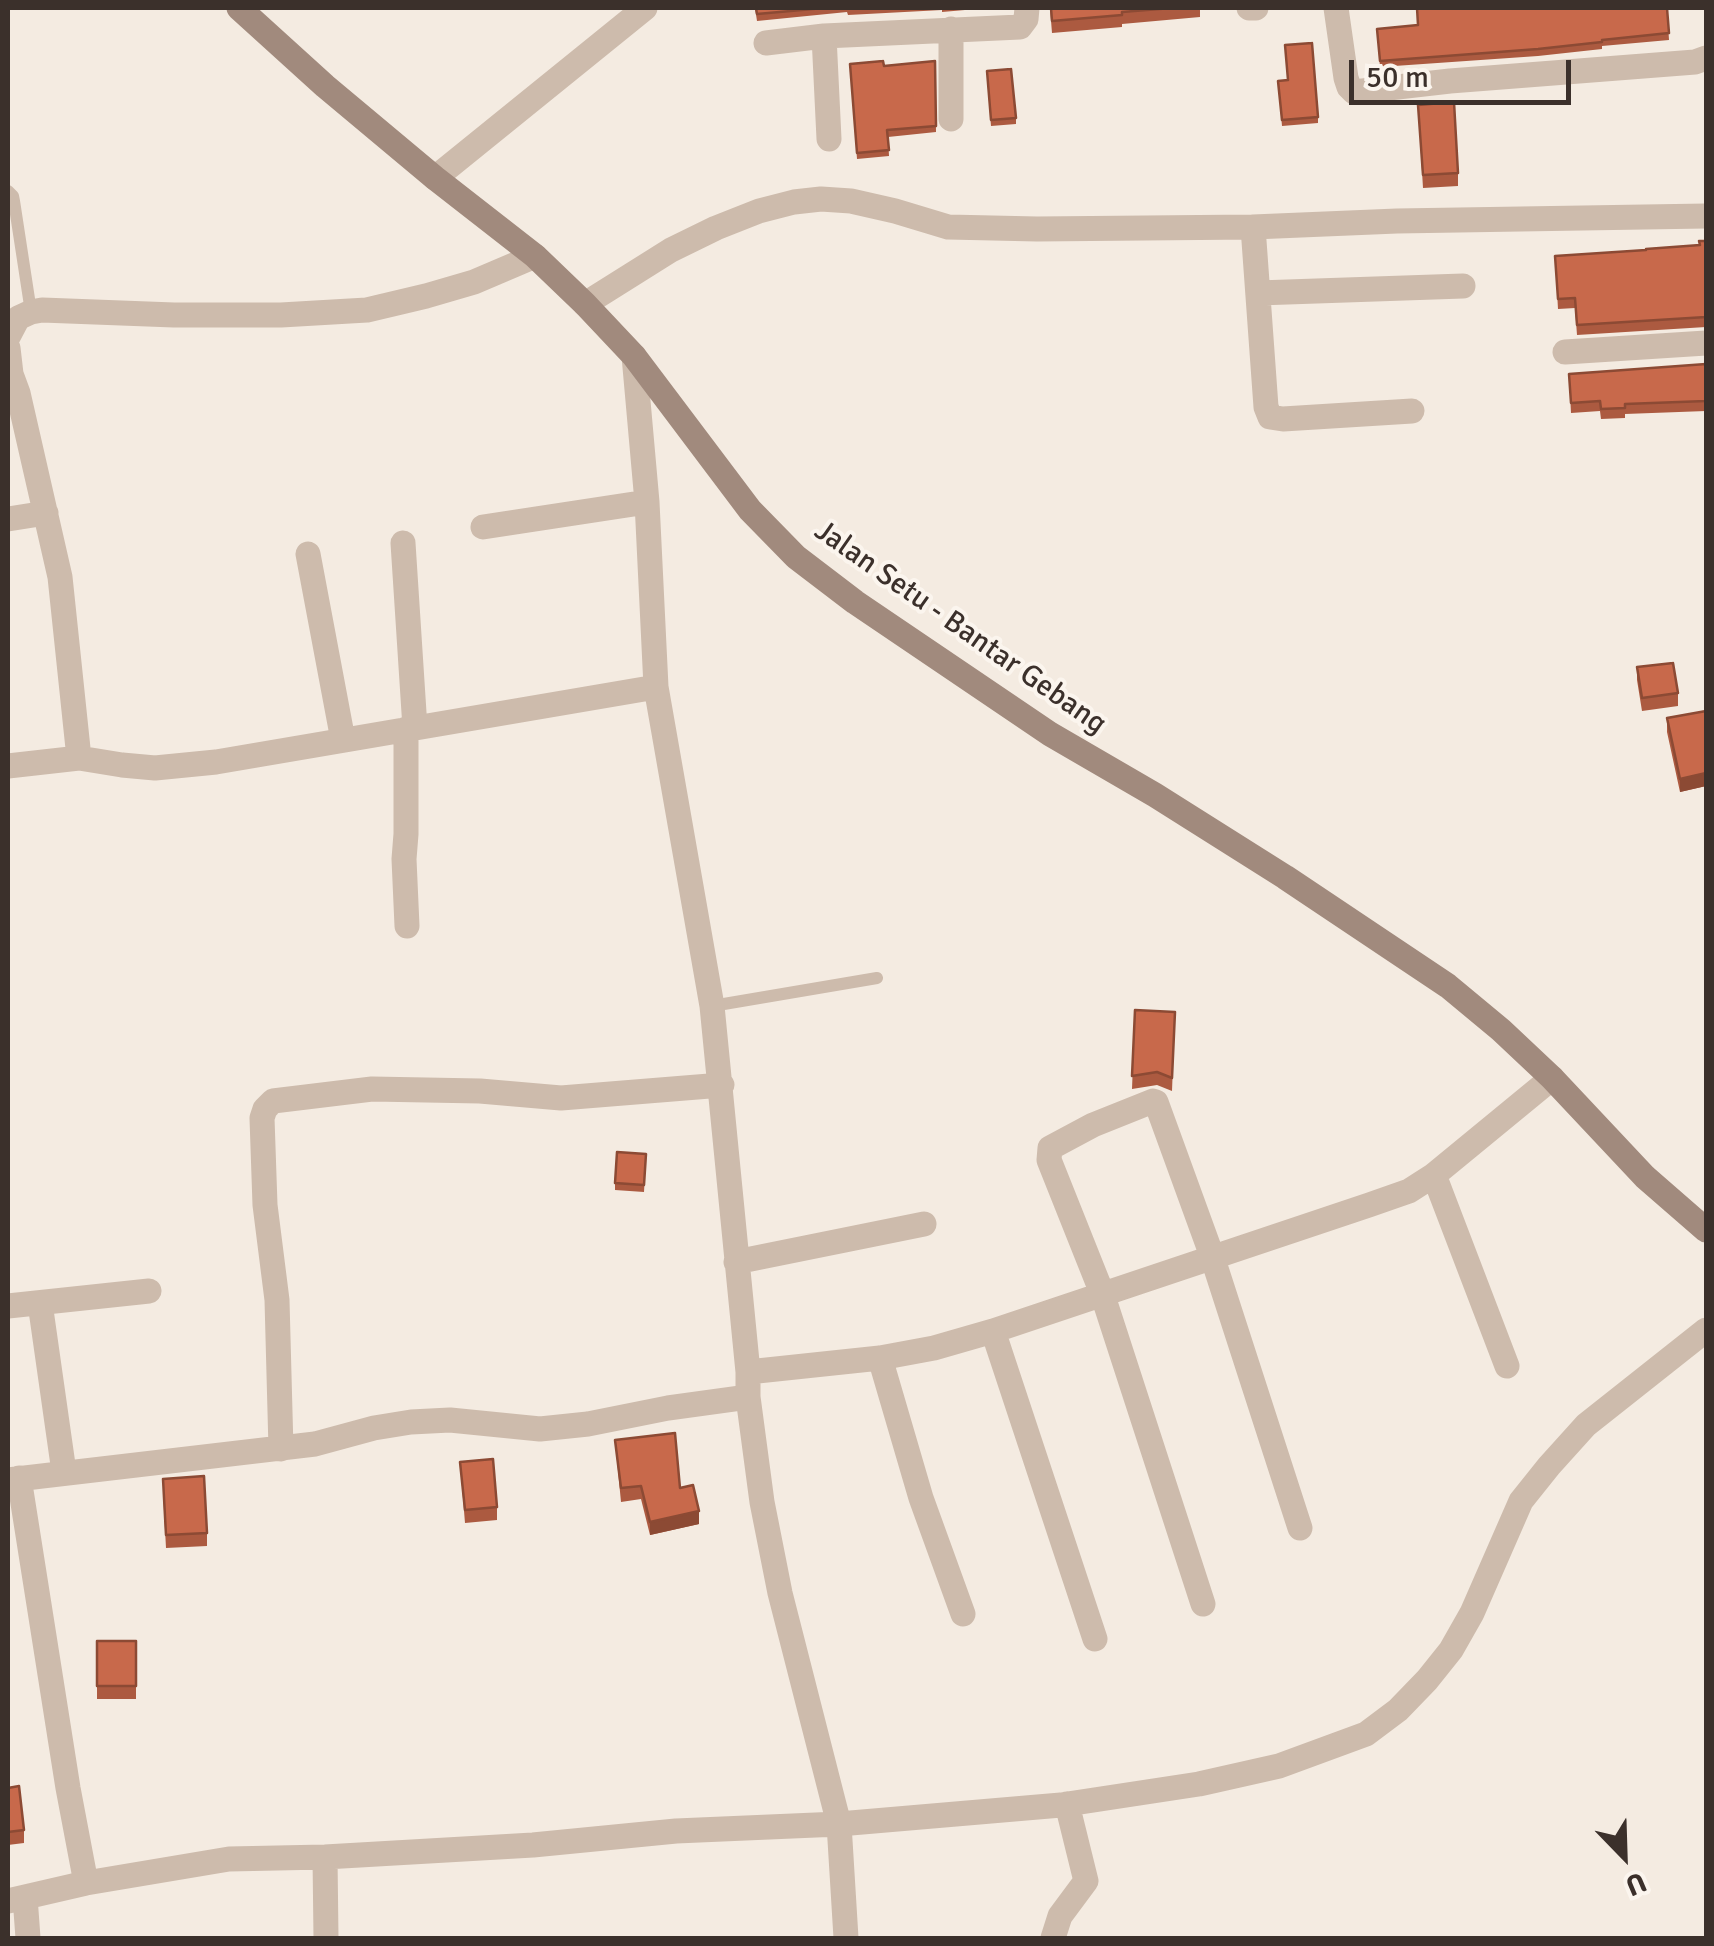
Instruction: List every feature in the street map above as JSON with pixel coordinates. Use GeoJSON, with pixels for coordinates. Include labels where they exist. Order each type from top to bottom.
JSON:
{"type":"FeatureCollection","features":[{"type":"Feature","properties":{"kind":"main road","name":"Jalan Setu - Bantar Gebang"},"geometry":{"type":"LineString","coordinates":[[239,8],[325,86],[534,256],[585,304],[634,356],[750,510],[796,556],[855,602],[1050,734],[1285,877],[1448,986],[1502,1030],[1645,1177],[1706,1230]]}},
{"type":"Feature","properties":{"kind":"street"},"geometry":{"type":"LineString","coordinates":[[435,178],[645,8]]}},
{"type":"Feature","properties":{"kind":"street"},"geometry":{"type":"LineString","coordinates":[[766,43],[824,36],[1020,27],[1026,18],[1026,8]]}},
{"type":"Feature","properties":{"kind":"street"},"geometry":{"type":"LineString","coordinates":[[1336,8],[1346,78],[1354,92],[1706,58]]}},
{"type":"Feature","properties":{"kind":"street"},"geometry":{"type":"LineString","coordinates":[[951,29],[952,120]]}},
{"type":"Feature","properties":{"kind":"street"},"geometry":{"type":"LineString","coordinates":[[824,36],[829,139]]}},
{"type":"Feature","properties":{"kind":"street"},"geometry":{"type":"LineString","coordinates":[[585,304],[671,250],[716,228],[760,210],[821,199],[850,201],[948,227],[1037,229],[1706,216]]}},
{"type":"Feature","properties":{"kind":"street"},"geometry":{"type":"LineString","coordinates":[[1253,227],[1266,407],[1270,418],[1412,411]]}},
{"type":"Feature","properties":{"kind":"street"},"geometry":{"type":"LineString","coordinates":[[8,337],[18,318],[31,312],[245,315],[367,310],[474,282],[534,256]]}},
{"type":"Feature","properties":{"kind":"street"},"geometry":{"type":"LineString","coordinates":[[1258,293],[1463,286]]}},
{"type":"Feature","properties":{"kind":"street"},"geometry":{"type":"LineString","coordinates":[[1565,352],[1706,342]]}},
{"type":"Feature","properties":{"kind":"street"},"geometry":{"type":"LineString","coordinates":[[8,348],[9,374],[60,576],[79,758]]}},
{"type":"Feature","properties":{"kind":"street"},"geometry":{"type":"LineString","coordinates":[[634,356],[647,502],[656,687],[712,1006],[762,1502],[780,1593],[839,1824],[846,1938]]}},
{"type":"Feature","properties":{"kind":"street"},"geometry":{"type":"LineString","coordinates":[[483,527],[647,502]]}},
{"type":"Feature","properties":{"kind":"street"},"geometry":{"type":"LineString","coordinates":[[8,519],[46,513]]}},
{"type":"Feature","properties":{"kind":"street"},"geometry":{"type":"LineString","coordinates":[[403,543],[411,728],[404,859],[406,926]]}},
{"type":"Feature","properties":{"kind":"street"},"geometry":{"type":"LineString","coordinates":[[308,554],[343,740]]}},
{"type":"Feature","properties":{"kind":"street"},"geometry":{"type":"LineString","coordinates":[[8,766],[79,758],[155,768],[216,762],[656,687]]}},
{"type":"Feature","properties":{"kind":"street"},"geometry":{"type":"LineString","coordinates":[[86,1883],[13,1479],[281,1449],[411,1422],[450,1420],[540,1429],[588,1424],[668,1408],[748,1384],[934,1348],[1409,1191],[1552,1078]]}},
{"type":"Feature","properties":{"kind":"street"},"geometry":{"type":"LineString","coordinates":[[281,1449],[277,1300],[266,1205],[262,1118],[273,1101],[372,1089],[480,1091],[561,1098],[722,1085]]}},
{"type":"Feature","properties":{"kind":"street"},"geometry":{"type":"LineString","coordinates":[[1203,1604],[1102,1293],[1048,1160],[1050,1148],[1094,1125],[1154,1101],[1158,1104],[1300,1528]]}},
{"type":"Feature","properties":{"kind":"street"},"geometry":{"type":"LineString","coordinates":[[1434,1175],[1506,1366]]}},
{"type":"Feature","properties":{"kind":"street"},"geometry":{"type":"LineString","coordinates":[[736,1262],[924,1224]]}},
{"type":"Feature","properties":{"kind":"street"},"geometry":{"type":"LineString","coordinates":[[8,1306],[149,1291]]}},
{"type":"Feature","properties":{"kind":"street"},"geometry":{"type":"LineString","coordinates":[[40,1303],[64,1472]]}},
{"type":"Feature","properties":{"kind":"street"},"geometry":{"type":"LineString","coordinates":[[28,1938],[16,1899],[228,1859],[533,1845],[676,1830],[839,1824],[1068,1804],[1199,1784],[1279,1766],[1366,1734],[1398,1710],[1451,1650],[1494,1567],[1521,1501],[1549,1466],[1586,1425],[1706,1330]]}},
{"type":"Feature","properties":{"kind":"street"},"geometry":{"type":"LineString","coordinates":[[992,1331],[1095,1639]]}},
{"type":"Feature","properties":{"kind":"street"},"geometry":{"type":"LineString","coordinates":[[880,1358],[922,1498],[963,1614]]}},
{"type":"Feature","properties":{"kind":"street"},"geometry":{"type":"LineString","coordinates":[[1053,1938],[1060,1916],[1086,1882],[1068,1804]]}},
{"type":"Feature","properties":{"kind":"street"},"geometry":{"type":"LineString","coordinates":[[325,1857],[326,1938]]}},
{"type":"Feature","properties":{"kind":"lane"},"geometry":{"type":"LineString","coordinates":[[8,191],[14,201],[31,312]]}},
{"type":"Feature","properties":{"kind":"lane"},"geometry":{"type":"LineString","coordinates":[[712,1006],[877,978]]}},
{"type":"Feature","properties":{"kind":"building"},"geometry":{"type":"Polygon","coordinates":[[[756,8],[824,8],[757,14],[756,8]]]}},
{"type":"Feature","properties":{"kind":"building"},"geometry":{"type":"Polygon","coordinates":[[[1051,8],[1172,8],[1052,21],[1051,8]]]}},
{"type":"Feature","properties":{"kind":"building"},"geometry":{"type":"Polygon","coordinates":[[[1417,8],[1667,8],[1669,33],[1538,49],[1380,61],[1377,29],[1418,25],[1417,8]]]}},
{"type":"Feature","properties":{"kind":"building"},"geometry":{"type":"Polygon","coordinates":[[[1312,43],[1318,117],[1282,120],[1278,81],[1288,80],[1285,45],[1312,43]]]}},
{"type":"Feature","properties":{"kind":"building"},"geometry":{"type":"Polygon","coordinates":[[[883,61],[884,66],[935,61],[936,126],[887,130],[889,150],[857,153],[850,64],[883,61]]]}},
{"type":"Feature","properties":{"kind":"building"},"geometry":{"type":"Polygon","coordinates":[[[1011,69],[1016,118],[991,120],[987,71],[1011,69]]]}},
{"type":"Feature","properties":{"kind":"building"},"geometry":{"type":"Polygon","coordinates":[[[1454,102],[1458,173],[1423,175],[1418,105],[1454,102]]]}},
{"type":"Feature","properties":{"kind":"building"},"geometry":{"type":"Polygon","coordinates":[[[1699,241],[1706,241],[1706,317],[1577,325],[1575,298],[1558,299],[1555,256],[1700,245],[1699,241]]]}},
{"type":"Feature","properties":{"kind":"building"},"geometry":{"type":"Polygon","coordinates":[[[1706,364],[1706,401],[1625,404],[1625,408],[1601,409],[1600,401],[1571,403],[1569,374],[1706,364]]]}},
{"type":"Feature","properties":{"kind":"building"},"geometry":{"type":"Polygon","coordinates":[[[1673,663],[1678,693],[1642,698],[1637,667],[1673,663]]]}},
{"type":"Feature","properties":{"kind":"building"},"geometry":{"type":"Polygon","coordinates":[[[1706,711],[1706,773],[1680,779],[1667,718],[1706,711]]]}},
{"type":"Feature","properties":{"kind":"building"},"geometry":{"type":"Polygon","coordinates":[[[1135,1010],[1175,1012],[1172,1078],[1157,1072],[1132,1076],[1135,1010]]]}},
{"type":"Feature","properties":{"kind":"building"},"geometry":{"type":"Polygon","coordinates":[[[617,1152],[646,1154],[644,1185],[615,1183],[617,1152]]]}},
{"type":"Feature","properties":{"kind":"building"},"geometry":{"type":"Polygon","coordinates":[[[675,1433],[680,1488],[693,1485],[699,1511],[650,1522],[641,1486],[621,1488],[615,1440],[675,1433]]]}},
{"type":"Feature","properties":{"kind":"building"},"geometry":{"type":"Polygon","coordinates":[[[493,1459],[497,1507],[465,1510],[460,1462],[493,1459]]]}},
{"type":"Feature","properties":{"kind":"building"},"geometry":{"type":"Polygon","coordinates":[[[204,1476],[207,1533],[166,1535],[163,1479],[204,1476]]]}},
{"type":"Feature","properties":{"kind":"building"},"geometry":{"type":"Polygon","coordinates":[[[97,1641],[136,1641],[136,1686],[97,1686],[97,1641]]]}},
{"type":"Feature","properties":{"kind":"building"},"geometry":{"type":"Polygon","coordinates":[[[19,1786],[24,1830],[8,1832],[8,1788],[19,1786]]]}}]}
